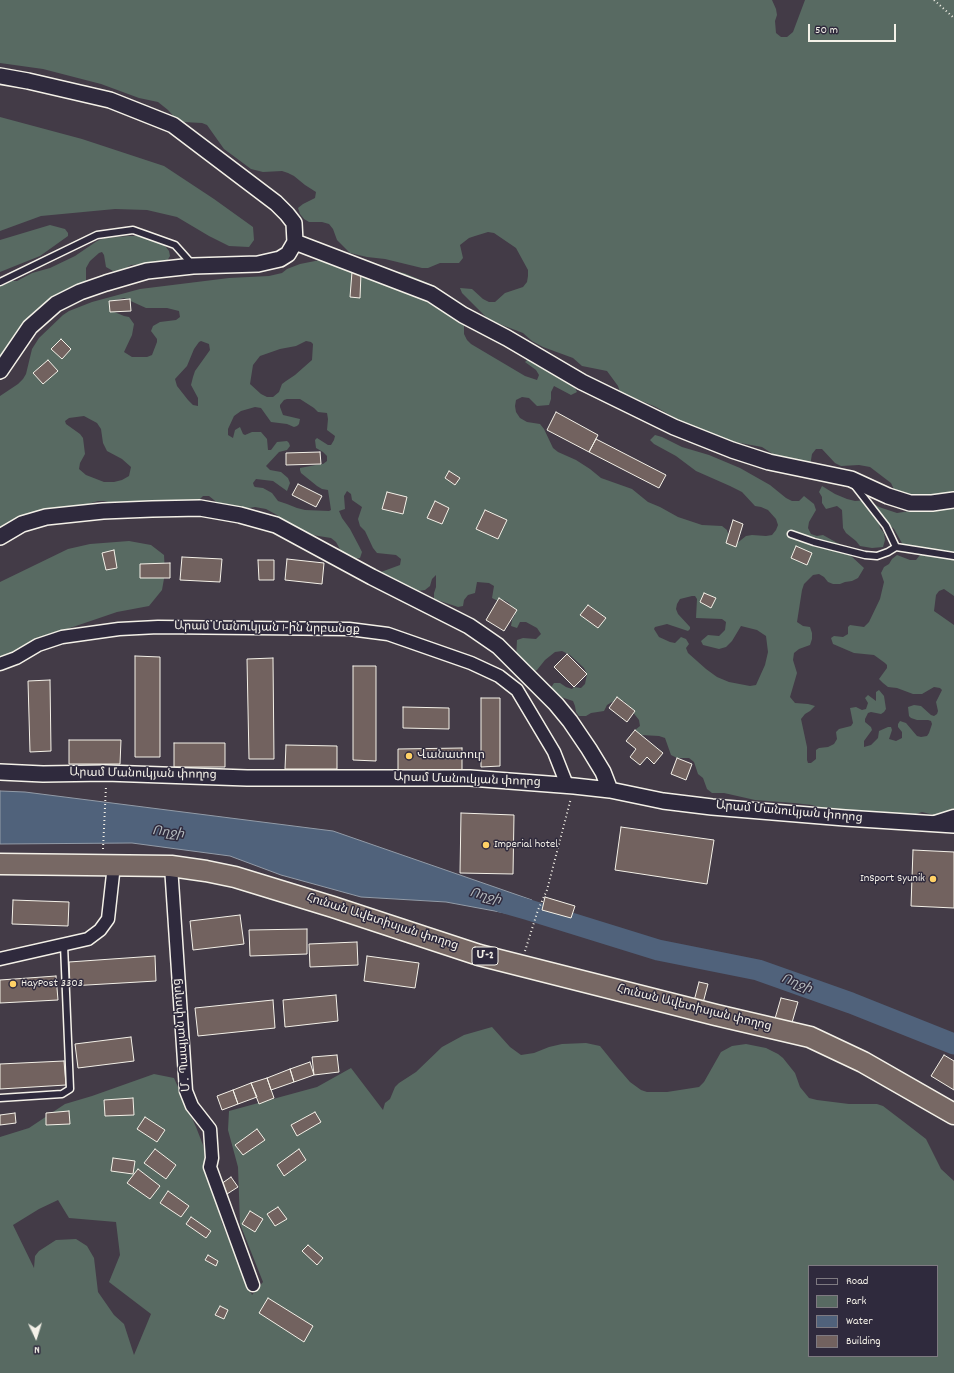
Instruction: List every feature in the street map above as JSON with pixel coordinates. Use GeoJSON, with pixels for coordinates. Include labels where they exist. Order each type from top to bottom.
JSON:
{"type":"FeatureCollection","features":[{"type":"Feature","properties":{"kind":"highway","name":"Հունան Ավետիսյան փողոց"},"geometry":{"type":"LineString","coordinates":[[0,864],[108,860],[171,866],[235,877],[333,907],[478,955],[810,1037],[863,1062],[954,1114]]}},
{"type":"Feature","properties":{"kind":"street"},"geometry":{"type":"LineString","coordinates":[[0,76],[110,100],[173,125],[276,203],[294,223],[295,242],[288,254],[280,259],[258,264],[192,266],[147,271],[80,292],[56,304],[30,327],[0,371]]}},
{"type":"Feature","properties":{"kind":"street"},"geometry":{"type":"LineString","coordinates":[[295,242],[431,294],[463,315],[507,338],[582,382],[674,427],[732,450],[769,462],[851,479],[888,496],[910,503],[932,503],[954,500]]}},
{"type":"Feature","properties":{"kind":"street"},"geometry":{"type":"LineString","coordinates":[[0,537],[22,524],[46,517],[103,511],[200,508],[240,515],[276,525],[372,577],[469,626],[498,646],[556,704],[570,721],[603,772],[610,790]]}},
{"type":"Feature","properties":{"kind":"street","name":"Արամ Մանուկյան 1-ին նրբանցք"},"geometry":{"type":"LineString","coordinates":[[0,664],[16,658],[38,645],[62,637],[119,629],[158,627],[349,628],[388,634],[472,662],[499,676],[517,690],[554,752],[571,785]]}},
{"type":"Feature","properties":{"kind":"street","name":"Արամ Մանուկյան փողոց"},"geometry":{"type":"LineString","coordinates":[[0,772],[43,774],[106,773],[247,778],[470,778],[571,785],[610,790],[663,801],[712,807],[954,825]]}},
{"type":"Feature","properties":{"kind":"street"},"geometry":{"type":"LineString","coordinates":[[932,824],[954,816]]}},
{"type":"Feature","properties":{"kind":"street"},"geometry":{"type":"LineString","coordinates":[[0,959],[88,939],[100,930],[108,919],[108,860]]}},
{"type":"Feature","properties":{"kind":"street","name":"Մ․ Պապյան փողոց"},"geometry":{"type":"LineString","coordinates":[[171,866],[186,1090],[192,1106],[210,1129],[212,1158],[210,1167],[253,1285]]}},
{"type":"Feature","properties":{"kind":"lane"},"geometry":{"type":"LineString","coordinates":[[0,282],[97,235],[133,230],[175,245],[192,266]]}},
{"type":"Feature","properties":{"kind":"lane"},"geometry":{"type":"LineString","coordinates":[[851,479],[886,526],[896,547]]}},
{"type":"Feature","properties":{"kind":"lane"},"geometry":{"type":"LineString","coordinates":[[791,534],[814,542],[865,555],[877,556],[896,547],[954,556]]}},
{"type":"Feature","properties":{"kind":"lane"},"geometry":{"type":"LineString","coordinates":[[0,1098],[62,1094],[70,1089],[64,944]]}},
{"type":"Feature","properties":{"kind":"path"},"geometry":{"type":"LineString","coordinates":[[934,0],[954,18]]}},
{"type":"Feature","properties":{"kind":"path"},"geometry":{"type":"LineString","coordinates":[[524,953],[538,910],[547,890],[571,785]]}},
{"type":"Feature","properties":{"kind":"path"},"geometry":{"type":"LineString","coordinates":[[105,797],[108,860]]}},
{"type":"Feature","properties":{"kind":"green space"},"geometry":{"type":"Polygon","coordinates":[[[0,0],[772,0],[777,15],[775,21],[776,33],[781,37],[787,37],[793,32],[805,0],[954,0],[954,491],[938,497],[925,499],[896,494],[891,483],[870,467],[859,465],[841,466],[835,463],[822,449],[816,449],[812,454],[810,466],[785,462],[762,447],[729,441],[692,428],[656,407],[620,392],[618,386],[607,371],[582,366],[573,358],[543,347],[532,341],[523,333],[489,320],[462,293],[460,288],[472,289],[483,299],[489,302],[495,302],[505,293],[523,287],[527,282],[528,270],[516,248],[494,233],[488,232],[469,238],[460,245],[463,258],[459,263],[440,263],[428,268],[350,253],[337,240],[333,229],[329,224],[322,222],[309,222],[300,214],[298,208],[315,198],[316,192],[288,173],[282,171],[263,172],[251,169],[224,149],[207,125],[177,120],[158,102],[139,98],[101,84],[43,69],[0,63],[0,0]]]}},
{"type":"Feature","properties":{"kind":"green space"},"geometry":{"type":"Polygon","coordinates":[[[0,117],[82,139],[164,166],[253,227],[254,240],[249,247],[229,246],[177,217],[147,210],[115,209],[41,216],[0,231],[0,117]]]}},
{"type":"Feature","properties":{"kind":"green space"},"geometry":{"type":"Polygon","coordinates":[[[50,225],[65,229],[68,236],[40,256],[0,272],[0,240],[50,225]]]}},
{"type":"Feature","properties":{"kind":"green space"},"geometry":{"type":"Polygon","coordinates":[[[145,236],[160,241],[169,251],[170,256],[167,261],[162,263],[131,265],[123,270],[113,271],[106,267],[104,255],[102,252],[99,253],[90,261],[86,268],[86,281],[84,286],[0,359],[0,281],[17,281],[32,273],[50,268],[75,256],[104,238],[145,236]]]}},
{"type":"Feature","properties":{"kind":"green space"},"geometry":{"type":"Polygon","coordinates":[[[320,260],[404,273],[435,286],[464,321],[464,334],[471,344],[525,376],[537,380],[539,375],[536,370],[525,362],[530,357],[554,369],[574,386],[577,392],[571,395],[554,386],[551,392],[549,405],[537,406],[529,398],[522,397],[516,400],[516,412],[520,418],[527,422],[540,424],[553,448],[558,452],[576,460],[601,478],[632,489],[648,502],[678,517],[702,525],[722,526],[727,530],[729,536],[736,544],[746,536],[772,535],[778,525],[776,519],[768,510],[755,506],[742,492],[696,471],[676,456],[654,444],[650,440],[655,435],[682,447],[709,455],[740,468],[770,485],[792,501],[799,501],[804,496],[814,504],[816,510],[809,522],[808,528],[811,534],[817,536],[823,535],[848,549],[850,555],[864,568],[858,578],[840,584],[828,582],[819,574],[813,575],[804,584],[802,590],[797,622],[803,626],[810,627],[812,639],[810,645],[799,649],[794,653],[793,660],[797,673],[790,697],[795,703],[815,706],[801,719],[807,747],[808,763],[811,763],[816,759],[816,750],[834,744],[837,739],[836,732],[839,729],[851,726],[853,723],[850,708],[856,707],[862,710],[866,709],[868,703],[865,698],[868,695],[876,701],[876,692],[879,690],[884,696],[886,709],[881,714],[871,712],[868,713],[865,722],[871,727],[872,730],[864,741],[864,747],[871,745],[878,738],[879,731],[888,727],[891,727],[892,730],[889,739],[896,741],[902,738],[902,732],[898,727],[900,721],[906,723],[917,736],[927,736],[932,724],[931,721],[911,718],[909,716],[908,707],[914,705],[921,706],[934,716],[938,711],[936,702],[942,690],[934,687],[922,694],[913,694],[897,688],[888,687],[879,679],[887,668],[885,663],[874,655],[854,653],[833,644],[831,638],[834,636],[843,637],[848,634],[848,627],[850,625],[864,627],[869,622],[880,599],[884,582],[881,573],[884,567],[897,555],[910,560],[916,560],[920,555],[903,545],[894,529],[885,521],[879,522],[880,528],[884,533],[885,540],[883,547],[872,548],[860,546],[846,533],[843,528],[842,510],[837,506],[826,509],[822,503],[822,497],[819,492],[822,486],[847,499],[855,501],[868,500],[879,507],[897,513],[910,511],[916,508],[954,508],[954,596],[944,589],[939,591],[936,595],[934,611],[954,625],[954,820],[922,812],[904,818],[823,809],[812,805],[755,800],[724,793],[712,793],[707,789],[703,778],[698,774],[694,762],[689,758],[677,758],[671,755],[665,738],[659,736],[641,735],[635,730],[640,726],[639,720],[624,701],[612,702],[607,705],[604,711],[591,713],[586,716],[579,716],[576,712],[573,701],[561,697],[550,689],[554,683],[560,683],[572,689],[574,687],[581,688],[585,684],[587,674],[584,668],[570,655],[562,651],[555,652],[545,660],[537,670],[531,673],[516,659],[517,640],[523,638],[536,639],[541,634],[537,628],[526,622],[520,622],[517,628],[511,626],[515,615],[513,609],[509,603],[504,600],[498,601],[492,598],[494,586],[489,583],[477,582],[475,593],[468,595],[464,600],[463,606],[458,607],[434,599],[436,575],[432,579],[430,586],[425,590],[418,591],[395,580],[383,578],[381,572],[400,565],[401,559],[396,555],[377,553],[373,548],[365,531],[360,526],[358,519],[362,507],[352,500],[351,494],[347,491],[344,496],[345,509],[339,511],[362,552],[360,558],[353,559],[342,553],[336,542],[331,538],[306,534],[284,524],[277,515],[266,509],[255,507],[243,509],[224,508],[209,496],[203,496],[196,506],[129,507],[98,501],[0,531],[0,396],[23,379],[26,374],[32,349],[39,338],[63,315],[92,302],[140,289],[229,278],[269,276],[282,273],[287,269],[300,264],[320,260]],[[124,298],[112,301],[112,311],[129,317],[134,324],[132,335],[124,352],[132,357],[147,357],[152,355],[157,342],[157,339],[151,331],[153,326],[160,322],[176,320],[180,317],[179,311],[167,308],[146,308],[124,298]],[[201,341],[194,349],[187,366],[175,379],[177,386],[188,400],[193,405],[198,406],[198,398],[191,385],[195,371],[210,350],[209,344],[201,341]],[[306,341],[296,346],[280,349],[260,356],[253,365],[250,384],[261,394],[267,397],[273,397],[279,392],[282,384],[312,360],[313,344],[311,342],[306,341]],[[287,399],[280,405],[283,415],[300,419],[297,426],[294,427],[287,424],[271,422],[261,408],[255,407],[241,411],[234,416],[228,429],[228,435],[233,438],[235,430],[240,427],[245,435],[252,432],[261,432],[267,439],[268,450],[271,450],[277,442],[287,441],[290,446],[287,450],[279,452],[266,466],[270,470],[281,472],[288,478],[290,483],[287,491],[273,481],[256,479],[253,483],[254,486],[263,488],[272,493],[278,501],[297,508],[305,510],[329,511],[331,510],[328,490],[317,486],[301,473],[300,470],[300,468],[323,464],[327,461],[327,456],[316,448],[315,440],[317,438],[328,445],[331,445],[334,440],[335,436],[327,430],[327,413],[318,412],[300,399],[287,399]],[[84,416],[69,418],[65,421],[66,424],[83,438],[85,454],[80,463],[79,469],[86,475],[104,482],[114,482],[129,476],[131,467],[122,459],[107,451],[103,443],[101,429],[97,423],[84,416]],[[695,596],[680,599],[676,609],[678,614],[690,627],[690,629],[688,631],[667,624],[655,627],[654,629],[659,637],[675,643],[681,637],[686,639],[689,644],[686,648],[688,653],[717,677],[729,682],[750,686],[756,685],[765,665],[768,652],[766,636],[757,630],[741,626],[732,641],[726,647],[719,649],[703,645],[701,641],[708,635],[719,636],[725,630],[726,622],[722,619],[696,618],[697,599],[695,596]]]}},
{"type":"Feature","properties":{"kind":"green space"},"geometry":{"type":"Polygon","coordinates":[[[129,541],[151,545],[164,555],[165,573],[162,590],[149,606],[117,612],[70,628],[0,661],[0,582],[68,549],[90,544],[129,541]]]}},
{"type":"Feature","properties":{"kind":"green space"},"geometry":{"type":"Polygon","coordinates":[[[492,1027],[510,1047],[521,1055],[534,1053],[562,1044],[586,1043],[600,1046],[630,1082],[641,1090],[647,1092],[667,1092],[699,1087],[704,1082],[721,1052],[732,1046],[746,1044],[766,1048],[783,1058],[795,1073],[800,1087],[809,1098],[849,1104],[877,1104],[883,1106],[926,1139],[941,1169],[954,1181],[954,1373],[0,1373],[0,1137],[29,1128],[65,1104],[154,1074],[174,1078],[203,1145],[222,1223],[252,1295],[263,1282],[240,1224],[238,1167],[228,1130],[229,1111],[317,1087],[351,1068],[383,1110],[385,1103],[390,1099],[395,1087],[416,1072],[442,1047],[464,1035],[492,1027]],[[58,1200],[39,1209],[13,1225],[34,1268],[35,1256],[39,1251],[56,1240],[76,1239],[87,1246],[94,1258],[98,1292],[114,1315],[124,1324],[134,1355],[151,1314],[109,1282],[120,1255],[116,1222],[69,1218],[58,1200]]]}},
{"type":"Feature","properties":{"kind":"water"},"geometry":{"type":"Polygon","coordinates":[[[0,791],[25,792],[333,831],[532,900],[527,917],[446,902],[361,897],[281,875],[230,856],[132,843],[0,844],[0,791]]]}},
{"type":"Feature","properties":{"kind":"building"},"geometry":{"type":"Polygon","coordinates":[[[352,272],[361,273],[360,298],[350,297],[352,272]]]}},
{"type":"Feature","properties":{"kind":"building"},"geometry":{"type":"Polygon","coordinates":[[[130,299],[131,311],[110,312],[109,301],[130,299]]]}},
{"type":"Feature","properties":{"kind":"building"},"geometry":{"type":"Polygon","coordinates":[[[61,339],[71,349],[62,359],[51,349],[61,339]]]}},
{"type":"Feature","properties":{"kind":"building"},"geometry":{"type":"Polygon","coordinates":[[[48,360],[58,371],[43,384],[33,373],[48,360]]]}},
{"type":"Feature","properties":{"kind":"building"},"geometry":{"type":"Polygon","coordinates":[[[556,412],[598,435],[589,452],[547,430],[556,412]]]}},
{"type":"Feature","properties":{"kind":"building"},"geometry":{"type":"Polygon","coordinates":[[[596,439],[666,475],[659,488],[589,452],[596,439]]]}},
{"type":"Feature","properties":{"kind":"building"},"geometry":{"type":"Polygon","coordinates":[[[320,452],[321,464],[286,465],[286,453],[320,452]]]}},
{"type":"Feature","properties":{"kind":"building"},"geometry":{"type":"Polygon","coordinates":[[[449,471],[460,478],[455,485],[445,478],[449,471]]]}},
{"type":"Feature","properties":{"kind":"building"},"geometry":{"type":"Polygon","coordinates":[[[298,484],[322,496],[316,507],[292,495],[298,484]]]}},
{"type":"Feature","properties":{"kind":"building"},"geometry":{"type":"Polygon","coordinates":[[[387,492],[407,497],[403,514],[382,509],[387,492]]]}},
{"type":"Feature","properties":{"kind":"building"},"geometry":{"type":"Polygon","coordinates":[[[435,501],[449,508],[442,524],[427,518],[435,501]]]}},
{"type":"Feature","properties":{"kind":"building"},"geometry":{"type":"Polygon","coordinates":[[[485,510],[507,520],[498,539],[476,529],[485,510]]]}},
{"type":"Feature","properties":{"kind":"building"},"geometry":{"type":"Polygon","coordinates":[[[733,520],[743,524],[736,547],[726,543],[733,520]]]}},
{"type":"Feature","properties":{"kind":"building"},"geometry":{"type":"Polygon","coordinates":[[[796,546],[812,553],[807,565],[791,558],[796,546]]]}},
{"type":"Feature","properties":{"kind":"building"},"geometry":{"type":"Polygon","coordinates":[[[114,550],[117,568],[106,570],[102,553],[114,550]]]}},
{"type":"Feature","properties":{"kind":"building"},"geometry":{"type":"Polygon","coordinates":[[[182,557],[222,559],[220,582],[180,580],[182,557]]]}},
{"type":"Feature","properties":{"kind":"building"},"geometry":{"type":"Polygon","coordinates":[[[287,559],[324,563],[322,584],[285,580],[287,559]]]}},
{"type":"Feature","properties":{"kind":"building"},"geometry":{"type":"Polygon","coordinates":[[[258,560],[274,560],[274,580],[259,580],[258,560]]]}},
{"type":"Feature","properties":{"kind":"building"},"geometry":{"type":"Polygon","coordinates":[[[170,563],[170,578],[140,578],[140,564],[170,563]]]}},
{"type":"Feature","properties":{"kind":"building"},"geometry":{"type":"Polygon","coordinates":[[[704,593],[716,598],[711,608],[700,602],[704,593]]]}},
{"type":"Feature","properties":{"kind":"building"},"geometry":{"type":"Polygon","coordinates":[[[499,598],[517,610],[504,631],[486,620],[499,598]]]}},
{"type":"Feature","properties":{"kind":"building"},"geometry":{"type":"Polygon","coordinates":[[[588,605],[606,618],[598,628],[580,615],[588,605]]]}},
{"type":"Feature","properties":{"kind":"building"},"geometry":{"type":"Polygon","coordinates":[[[567,654],[587,674],[574,687],[554,667],[567,654]]]}},
{"type":"Feature","properties":{"kind":"building"},"geometry":{"type":"Polygon","coordinates":[[[135,656],[160,657],[160,757],[135,757],[135,656]]]}},
{"type":"Feature","properties":{"kind":"building"},"geometry":{"type":"Polygon","coordinates":[[[273,658],[274,759],[249,759],[247,659],[273,658]]]}},
{"type":"Feature","properties":{"kind":"building"},"geometry":{"type":"Polygon","coordinates":[[[353,666],[376,666],[376,761],[353,760],[353,666]]]}},
{"type":"Feature","properties":{"kind":"building"},"geometry":{"type":"Polygon","coordinates":[[[50,680],[51,751],[30,752],[28,681],[50,680]]]}},
{"type":"Feature","properties":{"kind":"building"},"geometry":{"type":"Polygon","coordinates":[[[617,697],[635,711],[627,722],[609,708],[617,697]]]}},
{"type":"Feature","properties":{"kind":"building"},"geometry":{"type":"Polygon","coordinates":[[[481,698],[500,698],[500,766],[481,767],[481,698]]]}},
{"type":"Feature","properties":{"kind":"building"},"geometry":{"type":"Polygon","coordinates":[[[403,707],[449,708],[449,729],[403,728],[403,707]]]}},
{"type":"Feature","properties":{"kind":"building"},"geometry":{"type":"Polygon","coordinates":[[[635,730],[663,753],[654,764],[647,757],[640,765],[630,757],[636,749],[626,741],[635,730]]]}},
{"type":"Feature","properties":{"kind":"building"},"geometry":{"type":"Polygon","coordinates":[[[69,740],[121,740],[120,764],[69,764],[69,740]]]}},
{"type":"Feature","properties":{"kind":"building"},"geometry":{"type":"Polygon","coordinates":[[[174,743],[225,743],[225,767],[174,767],[174,743]]]}},
{"type":"Feature","properties":{"kind":"building"},"geometry":{"type":"Polygon","coordinates":[[[286,745],[337,746],[337,769],[285,769],[286,745]]]}},
{"type":"Feature","properties":{"kind":"building"},"geometry":{"type":"Polygon","coordinates":[[[462,748],[462,773],[398,773],[398,749],[462,748]]]}},
{"type":"Feature","properties":{"kind":"building"},"geometry":{"type":"Polygon","coordinates":[[[677,758],[692,764],[686,780],[671,774],[677,758]]]}},
{"type":"Feature","properties":{"kind":"building"},"geometry":{"type":"Polygon","coordinates":[[[461,813],[514,815],[513,874],[460,873],[461,813]]]}},
{"type":"Feature","properties":{"kind":"building"},"geometry":{"type":"Polygon","coordinates":[[[621,827],[714,840],[707,884],[615,870],[621,827]]]}},
{"type":"Feature","properties":{"kind":"building","name":"InSport Syunik"},"geometry":{"type":"Polygon","coordinates":[[[913,850],[954,852],[954,908],[911,906],[913,850]]]}},
{"type":"Feature","properties":{"kind":"building"},"geometry":{"type":"Polygon","coordinates":[[[545,897],[575,906],[571,918],[542,910],[545,897]]]}},
{"type":"Feature","properties":{"kind":"building"},"geometry":{"type":"Polygon","coordinates":[[[13,900],[69,902],[68,926],[12,924],[13,900]]]}},
{"type":"Feature","properties":{"kind":"building"},"geometry":{"type":"Polygon","coordinates":[[[240,915],[244,944],[193,950],[190,921],[240,915]]]}},
{"type":"Feature","properties":{"kind":"building"},"geometry":{"type":"Polygon","coordinates":[[[307,929],[307,954],[250,956],[249,930],[307,929]]]}},
{"type":"Feature","properties":{"kind":"building"},"geometry":{"type":"Polygon","coordinates":[[[357,942],[358,965],[310,967],[309,944],[357,942]]]}},
{"type":"Feature","properties":{"kind":"building"},"geometry":{"type":"Polygon","coordinates":[[[155,956],[156,981],[70,986],[69,962],[155,956]]]}},
{"type":"Feature","properties":{"kind":"building"},"geometry":{"type":"Polygon","coordinates":[[[367,956],[419,963],[415,988],[364,981],[367,956]]]}},
{"type":"Feature","properties":{"kind":"building"},"geometry":{"type":"Polygon","coordinates":[[[56,976],[58,1000],[0,1003],[0,980],[56,976]]]}},
{"type":"Feature","properties":{"kind":"building"},"geometry":{"type":"Polygon","coordinates":[[[699,982],[708,984],[703,1003],[694,1001],[699,982]]]}},
{"type":"Feature","properties":{"kind":"building"},"geometry":{"type":"Polygon","coordinates":[[[336,995],[338,1021],[285,1027],[283,1000],[336,995]]]}},
{"type":"Feature","properties":{"kind":"building"},"geometry":{"type":"Polygon","coordinates":[[[781,998],[798,1002],[791,1026],[774,1022],[781,998]]]}},
{"type":"Feature","properties":{"kind":"building"},"geometry":{"type":"Polygon","coordinates":[[[273,1000],[275,1028],[198,1036],[195,1008],[273,1000]]]}},
{"type":"Feature","properties":{"kind":"building"},"geometry":{"type":"Polygon","coordinates":[[[131,1037],[134,1061],[78,1068],[75,1044],[131,1037]]]}},
{"type":"Feature","properties":{"kind":"building"},"geometry":{"type":"Polygon","coordinates":[[[337,1055],[339,1072],[314,1075],[312,1057],[337,1055]]]}},
{"type":"Feature","properties":{"kind":"building"},"geometry":{"type":"Polygon","coordinates":[[[944,1055],[954,1061],[954,1090],[931,1076],[944,1055]]]}},
{"type":"Feature","properties":{"kind":"building"},"geometry":{"type":"Polygon","coordinates":[[[64,1061],[66,1085],[0,1089],[0,1064],[64,1061]]]}},
{"type":"Feature","properties":{"kind":"building"},"geometry":{"type":"Polygon","coordinates":[[[310,1062],[314,1075],[294,1082],[290,1069],[310,1062]]]}},
{"type":"Feature","properties":{"kind":"building"},"geometry":{"type":"Polygon","coordinates":[[[290,1069],[294,1082],[271,1090],[267,1078],[290,1069]]]}},
{"type":"Feature","properties":{"kind":"building"},"geometry":{"type":"Polygon","coordinates":[[[267,1078],[274,1098],[259,1104],[251,1083],[267,1078]]]}},
{"type":"Feature","properties":{"kind":"building"},"geometry":{"type":"Polygon","coordinates":[[[251,1083],[257,1097],[238,1104],[233,1090],[251,1083]]]}},
{"type":"Feature","properties":{"kind":"building"},"geometry":{"type":"Polygon","coordinates":[[[233,1090],[238,1104],[222,1110],[217,1096],[233,1090]]]}},
{"type":"Feature","properties":{"kind":"building"},"geometry":{"type":"Polygon","coordinates":[[[133,1098],[134,1115],[105,1116],[104,1100],[133,1098]]]}},
{"type":"Feature","properties":{"kind":"building"},"geometry":{"type":"Polygon","coordinates":[[[69,1111],[70,1124],[46,1125],[46,1113],[69,1111]]]}},
{"type":"Feature","properties":{"kind":"building"},"geometry":{"type":"Polygon","coordinates":[[[315,1112],[321,1122],[297,1136],[291,1125],[315,1112]]]}},
{"type":"Feature","properties":{"kind":"building"},"geometry":{"type":"Polygon","coordinates":[[[15,1113],[16,1123],[0,1125],[0,1115],[15,1113]]]}},
{"type":"Feature","properties":{"kind":"building"},"geometry":{"type":"Polygon","coordinates":[[[145,1117],[165,1130],[157,1142],[137,1129],[145,1117]]]}},
{"type":"Feature","properties":{"kind":"building"},"geometry":{"type":"Polygon","coordinates":[[[257,1129],[265,1140],[243,1155],[235,1145],[257,1129]]]}},
{"type":"Feature","properties":{"kind":"building"},"geometry":{"type":"Polygon","coordinates":[[[155,1149],[176,1165],[166,1179],[144,1163],[155,1149]]]}},
{"type":"Feature","properties":{"kind":"building"},"geometry":{"type":"Polygon","coordinates":[[[299,1149],[306,1160],[284,1176],[277,1165],[299,1149]]]}},
{"type":"Feature","properties":{"kind":"building"},"geometry":{"type":"Polygon","coordinates":[[[113,1158],[135,1161],[133,1174],[111,1171],[113,1158]]]}},
{"type":"Feature","properties":{"kind":"building"},"geometry":{"type":"Polygon","coordinates":[[[138,1169],[160,1186],[150,1199],[127,1183],[138,1169]]]}},
{"type":"Feature","properties":{"kind":"building"},"geometry":{"type":"Polygon","coordinates":[[[231,1177],[238,1187],[227,1194],[221,1184],[231,1177]]]}},
{"type":"Feature","properties":{"kind":"building"},"geometry":{"type":"Polygon","coordinates":[[[168,1191],[189,1206],[181,1217],[160,1203],[168,1191]]]}},
{"type":"Feature","properties":{"kind":"building"},"geometry":{"type":"Polygon","coordinates":[[[278,1207],[287,1219],[275,1226],[267,1214],[278,1207]]]}},
{"type":"Feature","properties":{"kind":"building"},"geometry":{"type":"Polygon","coordinates":[[[250,1211],[263,1219],[255,1232],[242,1224],[250,1211]]]}},
{"type":"Feature","properties":{"kind":"building"},"geometry":{"type":"Polygon","coordinates":[[[191,1217],[211,1231],[206,1238],[186,1224],[191,1217]]]}},
{"type":"Feature","properties":{"kind":"building"},"geometry":{"type":"Polygon","coordinates":[[[308,1245],[323,1258],[317,1265],[302,1251],[308,1245]]]}},
{"type":"Feature","properties":{"kind":"building"},"geometry":{"type":"Polygon","coordinates":[[[208,1255],[218,1261],[216,1266],[205,1260],[208,1255]]]}},
{"type":"Feature","properties":{"kind":"building"},"geometry":{"type":"Polygon","coordinates":[[[268,1298],[313,1326],[304,1342],[259,1313],[268,1298]]]}},
{"type":"Feature","properties":{"kind":"building"},"geometry":{"type":"Polygon","coordinates":[[[220,1306],[228,1310],[224,1319],[215,1315],[220,1306]]]}},
{"type":"Feature","properties":{"kind":"waterway","name":"Ողջի"},"geometry":{"type":"LineString","coordinates":[[501,902],[658,950],[758,970],[851,1003],[954,1044]]}},
{"type":"Feature","properties":{"kind":"place","name":"Վանատուր"},"geometry":{"type":"Point","coordinates":[409,756]}},
{"type":"Feature","properties":{"kind":"place","name":"Imperial hotel"},"geometry":{"type":"Point","coordinates":[486,845]}},
{"type":"Feature","properties":{"kind":"place","name":"InSport Syunik"},"geometry":{"type":"Point","coordinates":[933,879]}},
{"type":"Feature","properties":{"kind":"place","name":"HayPost 3303"},"geometry":{"type":"Point","coordinates":[13,984]}}]}
